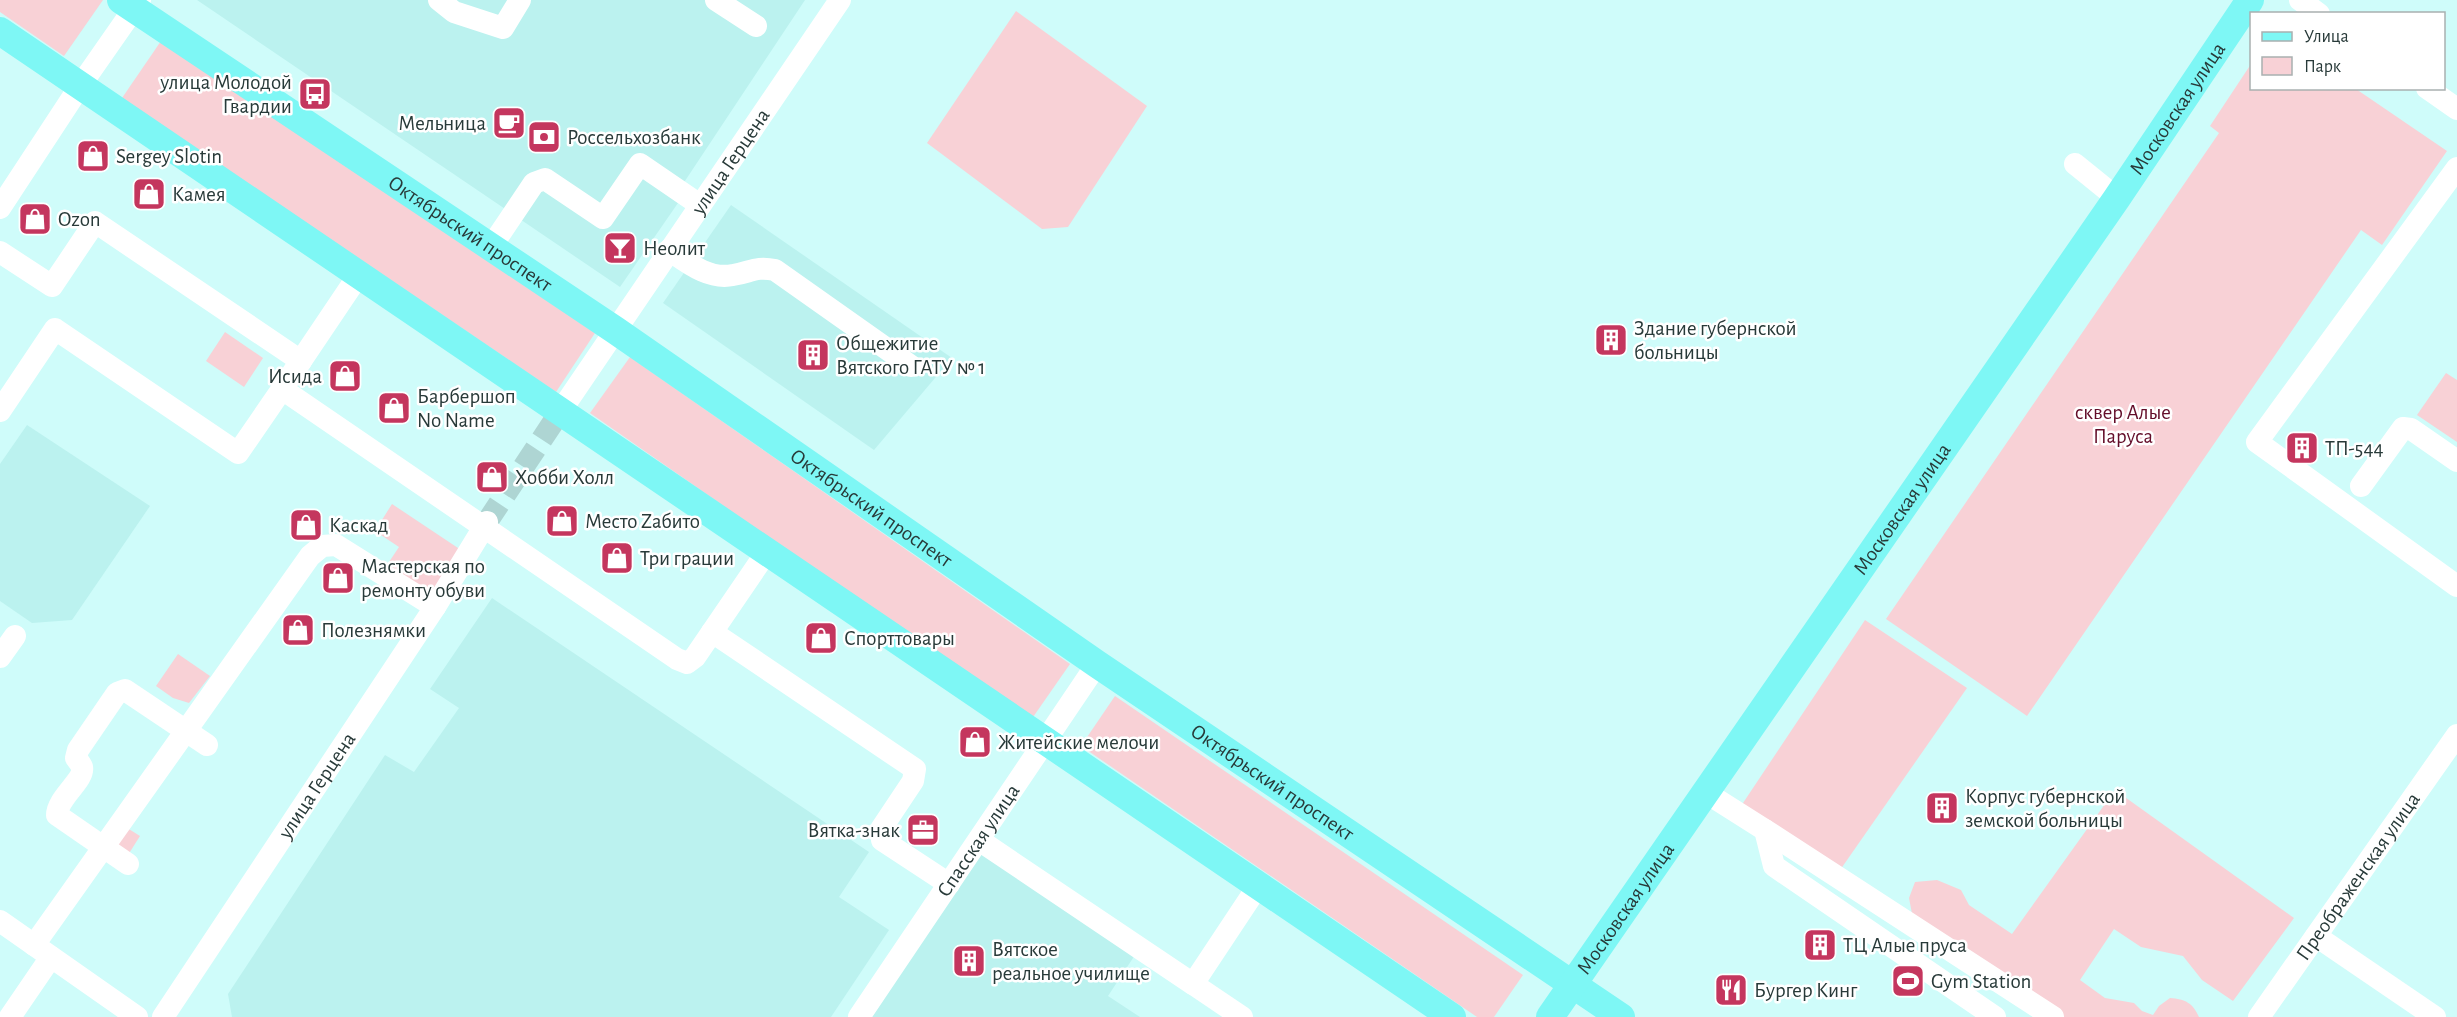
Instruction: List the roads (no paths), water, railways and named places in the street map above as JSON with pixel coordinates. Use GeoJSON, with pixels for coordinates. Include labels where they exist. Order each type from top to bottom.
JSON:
{"type":"FeatureCollection","features":[{"type":"Feature","properties":{"kind":"main road","name":"Московская улица"},"geometry":{"type":"LineString","coordinates":[[1550,1017],[2117,198],[2250,0]]}},
{"type":"Feature","properties":{"kind":"main road","name":"Октябрьский проспект"},"geometry":{"type":"LineString","coordinates":[[132,3],[615,330],[1097,664],[1622,1017]]}},
{"type":"Feature","properties":{"kind":"main road"},"geometry":{"type":"LineString","coordinates":[[0,31],[1452,1017]]}},
{"type":"Feature","properties":{"kind":"street"},"geometry":{"type":"LineString","coordinates":[[439,0],[454,12],[503,28],[520,0]]}},
{"type":"Feature","properties":{"kind":"street"},"geometry":{"type":"LineString","coordinates":[[716,0],[756,26]]}},
{"type":"Feature","properties":{"kind":"street","name":"улица Герцена"},"geometry":{"type":"LineString","coordinates":[[560,412],[840,0]]}},
{"type":"Feature","properties":{"kind":"street"},"geometry":{"type":"LineString","coordinates":[[2300,0],[2316,12]]}},
{"type":"Feature","properties":{"kind":"street"},"geometry":{"type":"LineString","coordinates":[[0,208],[132,3]]}},
{"type":"Feature","properties":{"kind":"street"},"geometry":{"type":"LineString","coordinates":[[2430,90],[2457,109]]}},
{"type":"Feature","properties":{"kind":"street"},"geometry":{"type":"LineString","coordinates":[[491,247],[534,183],[545,179],[603,218],[640,164],[700,205]]}},
{"type":"Feature","properties":{"kind":"street"},"geometry":{"type":"LineString","coordinates":[[2074,164],[2117,198]]}},
{"type":"Feature","properties":{"kind":"street"},"geometry":{"type":"LineString","coordinates":[[2457,168],[2258,442],[2457,586]]}},
{"type":"Feature","properties":{"kind":"street"},"geometry":{"type":"LineString","coordinates":[[0,252],[52,286],[95,222],[301,361]]}},
{"type":"Feature","properties":{"kind":"street"},"geometry":{"type":"LineString","coordinates":[[669,250],[701,271],[720,275],[733,276],[761,267],[775,270],[911,366]]}},
{"type":"Feature","properties":{"kind":"street"},"geometry":{"type":"LineString","coordinates":[[0,411],[55,329],[238,453],[358,276]]}},
{"type":"Feature","properties":{"kind":"street"},"geometry":{"type":"LineString","coordinates":[[282,388],[486,524],[687,663],[695,657],[766,553]]}},
{"type":"Feature","properties":{"kind":"street"},"geometry":{"type":"LineString","coordinates":[[2361,486],[2403,428],[2411,429],[2457,461]]}},
{"type":"Feature","properties":{"kind":"street","name":"улица Герцена"},"geometry":{"type":"LineString","coordinates":[[163,1017],[435,607],[486,524]]}},
{"type":"Feature","properties":{"kind":"street"},"geometry":{"type":"LineString","coordinates":[[10,1017],[43,951],[104,847],[310,556],[322,546],[336,545],[435,607]]}},
{"type":"Feature","properties":{"kind":"street"},"geometry":{"type":"LineString","coordinates":[[712,632],[915,769],[914,782],[881,829],[882,840],[949,884]]}},
{"type":"Feature","properties":{"kind":"street"},"geometry":{"type":"LineString","coordinates":[[0,657],[15,636]]}},
{"type":"Feature","properties":{"kind":"street","name":"Спасская улица"},"geometry":{"type":"LineString","coordinates":[[859,1017],[1097,664]]}},
{"type":"Feature","properties":{"kind":"street"},"geometry":{"type":"LineString","coordinates":[[128,864],[57,815],[57,807],[81,774],[82,767],[76,758],[78,750],[117,693],[125,690],[207,745]]}},
{"type":"Feature","properties":{"kind":"street","name":"Преображенская улица"},"geometry":{"type":"LineString","coordinates":[[2259,1017],[2457,735]]}},
{"type":"Feature","properties":{"kind":"street"},"geometry":{"type":"LineString","coordinates":[[1706,792],[2053,1017]]}},
{"type":"Feature","properties":{"kind":"street"},"geometry":{"type":"LineString","coordinates":[[1765,830],[1774,866],[1995,1017]]}},
{"type":"Feature","properties":{"kind":"street"},"geometry":{"type":"LineString","coordinates":[[979,840],[1242,1017]]}},
{"type":"Feature","properties":{"kind":"street"},"geometry":{"type":"LineString","coordinates":[[1193,984],[1258,886]]}},
{"type":"Feature","properties":{"kind":"street"},"geometry":{"type":"LineString","coordinates":[[0,921],[137,1017]]}},
{"type":"Feature","properties":{"kind":"street"},"geometry":{"type":"LineString","coordinates":[[2316,936],[2411,1011],[2435,1017]]}},
{"type":"Feature","properties":{"kind":"tunnel"},"geometry":{"type":"LineString","coordinates":[[487,522],[560,412]]}},
{"type":"Feature","properties":{"kind":"place","name":"улица Молодой Гвардии"},"geometry":{"type":"Point","coordinates":[315,94]}},
{"type":"Feature","properties":{"kind":"place","name":"Мельница"},"geometry":{"type":"Point","coordinates":[509,123]}},
{"type":"Feature","properties":{"kind":"place","name":"Россельхозбанк"},"geometry":{"type":"Point","coordinates":[544,137]}},
{"type":"Feature","properties":{"kind":"place","name":"Sergey Slotin"},"geometry":{"type":"Point","coordinates":[93,156]}},
{"type":"Feature","properties":{"kind":"place","name":"Камея"},"geometry":{"type":"Point","coordinates":[149,194]}},
{"type":"Feature","properties":{"kind":"place","name":"Ozon"},"geometry":{"type":"Point","coordinates":[35,219]}},
{"type":"Feature","properties":{"kind":"place","name":"Неолит"},"geometry":{"type":"Point","coordinates":[620,248]}},
{"type":"Feature","properties":{"kind":"place","name":"Здание губернской больницы"},"geometry":{"type":"Point","coordinates":[1611,340]}},
{"type":"Feature","properties":{"kind":"place","name":"Общежитие Вятского ГАТУ № 1"},"geometry":{"type":"Point","coordinates":[813,355]}},
{"type":"Feature","properties":{"kind":"place","name":"Исида"},"geometry":{"type":"Point","coordinates":[345,376]}},
{"type":"Feature","properties":{"kind":"place","name":"Барбершоп No Name"},"geometry":{"type":"Point","coordinates":[394,408]}},
{"type":"Feature","properties":{"kind":"place","name":"ТП-544"},"geometry":{"type":"Point","coordinates":[2302,448]}},
{"type":"Feature","properties":{"kind":"place","name":"Хобби Холл"},"geometry":{"type":"Point","coordinates":[492,477]}},
{"type":"Feature","properties":{"kind":"place","name":"Место Zабито"},"geometry":{"type":"Point","coordinates":[562,521]}},
{"type":"Feature","properties":{"kind":"place","name":"Каскад"},"geometry":{"type":"Point","coordinates":[306,525]}},
{"type":"Feature","properties":{"kind":"place","name":"Три грации"},"geometry":{"type":"Point","coordinates":[617,558]}},
{"type":"Feature","properties":{"kind":"place","name":"Мастерская по ремонту обуви"},"geometry":{"type":"Point","coordinates":[338,578]}},
{"type":"Feature","properties":{"kind":"place","name":"Полезнямки"},"geometry":{"type":"Point","coordinates":[298,630]}},
{"type":"Feature","properties":{"kind":"place","name":"Спорттовары"},"geometry":{"type":"Point","coordinates":[821,638]}},
{"type":"Feature","properties":{"kind":"place","name":"Житейские мелочи"},"geometry":{"type":"Point","coordinates":[975,742]}},
{"type":"Feature","properties":{"kind":"place","name":"Корпус губернской земской больницы"},"geometry":{"type":"Point","coordinates":[1942,808]}},
{"type":"Feature","properties":{"kind":"place","name":"Вятка-знак"},"geometry":{"type":"Point","coordinates":[923,830]}},
{"type":"Feature","properties":{"kind":"place","name":"ТЦ Алые пруса"},"geometry":{"type":"Point","coordinates":[1820,945]}},
{"type":"Feature","properties":{"kind":"place","name":"Вятское реальное училище"},"geometry":{"type":"Point","coordinates":[969,961]}},
{"type":"Feature","properties":{"kind":"place","name":"Gym Station"},"geometry":{"type":"Point","coordinates":[1908,981]}},
{"type":"Feature","properties":{"kind":"place","name":"Бургер Кинг"},"geometry":{"type":"Point","coordinates":[1731,990]}},
{"type":"Feature","properties":{"kind":"park label","name":"сквер Алые Паруса"},"geometry":{"type":"Point","coordinates":[2123,424]}}]}
